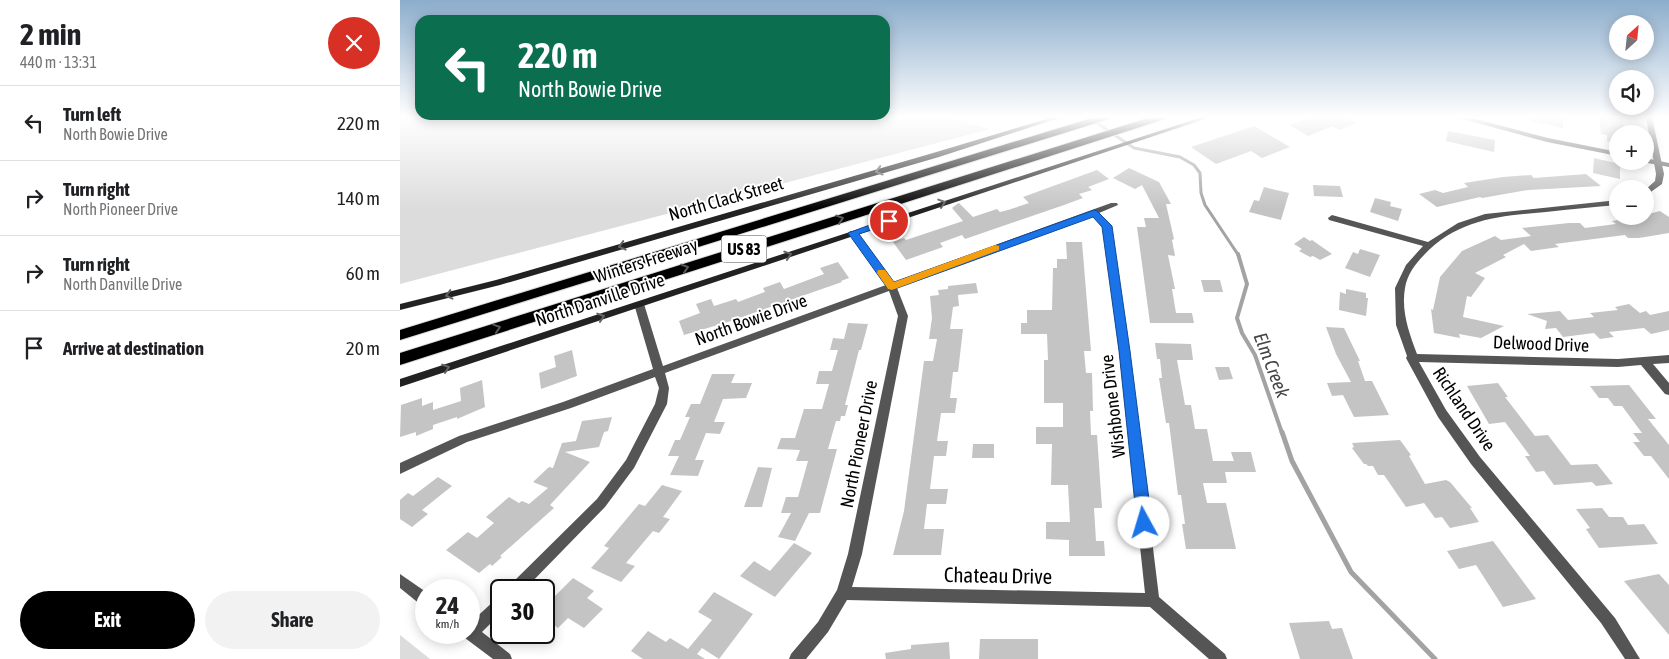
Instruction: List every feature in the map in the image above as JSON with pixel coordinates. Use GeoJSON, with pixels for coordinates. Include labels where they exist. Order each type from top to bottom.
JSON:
{"type":"FeatureCollection","features":[{"type":"Feature","properties":{"kind":"highway","name":"Winters Freeway"},"geometry":{"type":"LineString","coordinates":[[400,335],[1004,148]]}},
{"type":"Feature","properties":{"kind":"highway","name":"Winters Freeway"},"geometry":{"type":"LineString","coordinates":[[400,359],[1064,148]]}},
{"type":"Feature","properties":{"kind":"highway"},"geometry":{"type":"LineString","coordinates":[[400,326],[564,283]]}},
{"type":"Feature","properties":{"kind":"main road","name":"North Clack Street"},"geometry":{"type":"LineString","coordinates":[[400,307],[497,283],[959,148]]}},
{"type":"Feature","properties":{"kind":"main road","name":"North Danville Drive"},"geometry":{"type":"LineString","coordinates":[[400,383],[1111,148]]}},
{"type":"Feature","properties":{"kind":"street"},"geometry":{"type":"LineString","coordinates":[[1586,148],[1609,152]]}},
{"type":"Feature","properties":{"kind":"street"},"geometry":{"type":"LineString","coordinates":[[1654,186],[1659,182],[1659,163],[1656,148]]}},
{"type":"Feature","properties":{"kind":"street"},"geometry":{"type":"LineString","coordinates":[[1654,162],[1669,165]]}},
{"type":"Feature","properties":{"kind":"street","name":"Richland Drive"},"geometry":{"type":"LineString","coordinates":[[1609,203],[1496,215],[1462,224],[1429,245],[1409,268],[1400,288],[1399,306],[1411,358],[1433,401],[1507,500],[1534,529],[1607,619],[1632,659]]}},
{"type":"Feature","properties":{"kind":"street","name":"North Bowie Drive"},"geometry":{"type":"LineString","coordinates":[[400,469],[463,439],[567,405],[1114,205]]}},
{"type":"Feature","properties":{"kind":"street","name":"Wishbone Drive"},"geometry":{"type":"LineString","coordinates":[[1094,213],[1107,226],[1124,351],[1153,600]]}},
{"type":"Feature","properties":{"kind":"street"},"geometry":{"type":"LineString","coordinates":[[1332,218],[1429,245]]}},
{"type":"Feature","properties":{"kind":"street","name":"North Pioneer Drive"},"geometry":{"type":"LineString","coordinates":[[796,659],[823,628],[842,593],[855,554],[903,316],[900,302],[892,286],[853,233]]}},
{"type":"Feature","properties":{"kind":"street"},"geometry":{"type":"LineString","coordinates":[[526,579],[601,504],[630,464],[661,404],[664,388],[638,304]]}},
{"type":"Feature","properties":{"kind":"street","name":"Delwood Drive"},"geometry":{"type":"LineString","coordinates":[[1411,358],[1618,363],[1669,359]]}},
{"type":"Feature","properties":{"kind":"street"},"geometry":{"type":"LineString","coordinates":[[1644,361],[1669,391]]}},
{"type":"Feature","properties":{"kind":"street"},"geometry":{"type":"LineString","coordinates":[[400,580],[415,592]]}},
{"type":"Feature","properties":{"kind":"street","name":"Chateau Drive"},"geometry":{"type":"LineString","coordinates":[[842,593],[1153,600]]}},
{"type":"Feature","properties":{"kind":"street"},"geometry":{"type":"LineString","coordinates":[[1153,600],[1220,659]]}},
{"type":"Feature","properties":{"kind":"street"},"geometry":{"type":"LineString","coordinates":[[480,623],[490,614]]}},
{"type":"Feature","properties":{"kind":"street"},"geometry":{"type":"LineString","coordinates":[[480,640],[505,659]]}},
{"type":"Feature","properties":{"kind":"shaded area"},"geometry":{"type":"Polygon","coordinates":[[[400,148],[919,148],[400,284],[400,148]]]}},
{"type":"Feature","properties":{"kind":"shaded area"},"geometry":{"type":"Polygon","coordinates":[[[400,635],[430,659],[400,659],[400,635]]]}},
{"type":"Feature","properties":{"kind":"building"},"geometry":{"type":"Polygon","coordinates":[[[1192,148],[1288,148],[1262,158],[1251,151],[1216,164],[1192,148]]]}},
{"type":"Feature","properties":{"kind":"building"},"geometry":{"type":"Polygon","coordinates":[[[1475,148],[1494,148],[1494,152],[1475,148]]]}},
{"type":"Feature","properties":{"kind":"building"},"geometry":{"type":"Polygon","coordinates":[[[1594,158],[1609,161],[1609,170],[1620,170],[1620,179],[1593,173],[1594,158]]]}},
{"type":"Feature","properties":{"kind":"building"},"geometry":{"type":"Polygon","coordinates":[[[1129,168],[1159,182],[1171,204],[1166,204],[1174,239],[1172,240],[1175,256],[1168,255],[1175,289],[1172,289],[1176,313],[1192,313],[1194,323],[1150,323],[1137,227],[1146,227],[1144,218],[1159,218],[1142,185],[1135,189],[1113,178],[1129,168]]]}},
{"type":"Feature","properties":{"kind":"building"},"geometry":{"type":"Polygon","coordinates":[[[1097,170],[1109,179],[1088,187],[1092,190],[1079,194],[1083,198],[1064,205],[965,239],[962,235],[940,243],[943,247],[906,260],[893,242],[904,238],[906,240],[963,221],[952,208],[959,203],[973,217],[997,209],[1000,212],[1029,203],[1023,197],[1097,170]]]}},
{"type":"Feature","properties":{"kind":"building"},"geometry":{"type":"Polygon","coordinates":[[[1586,174],[1601,186],[1528,190],[1480,197],[1437,207],[1419,194],[1435,190],[1443,193],[1468,187],[1464,183],[1503,177],[1531,175],[1534,178],[1586,174]]]}},
{"type":"Feature","properties":{"kind":"building"},"geometry":{"type":"Polygon","coordinates":[[[1313,185],[1340,186],[1343,197],[1314,196],[1313,185]]]}},
{"type":"Feature","properties":{"kind":"building"},"geometry":{"type":"Polygon","coordinates":[[[1264,187],[1289,193],[1281,220],[1249,212],[1254,200],[1259,201],[1264,187]]]}},
{"type":"Feature","properties":{"kind":"building"},"geometry":{"type":"Polygon","coordinates":[[[1375,198],[1391,202],[1390,206],[1402,209],[1398,221],[1370,212],[1375,198]]]}},
{"type":"Feature","properties":{"kind":"building"},"geometry":{"type":"Polygon","coordinates":[[[1660,211],[1669,217],[1669,233],[1639,238],[1628,238],[1625,235],[1555,244],[1559,247],[1531,251],[1524,244],[1503,255],[1506,257],[1475,273],[1485,278],[1471,297],[1467,296],[1463,317],[1504,326],[1481,338],[1459,334],[1460,338],[1434,333],[1431,309],[1433,310],[1440,277],[1462,251],[1495,236],[1501,240],[1531,236],[1522,228],[1569,223],[1580,223],[1585,228],[1609,225],[1654,225],[1654,213],[1660,211]]]}},
{"type":"Feature","properties":{"kind":"building"},"geometry":{"type":"Polygon","coordinates":[[[1304,237],[1310,241],[1312,240],[1332,254],[1320,260],[1299,251],[1302,249],[1294,244],[1304,237]]]}},
{"type":"Feature","properties":{"kind":"building"},"geometry":{"type":"Polygon","coordinates":[[[1066,242],[1082,242],[1091,351],[1084,351],[1086,373],[1092,373],[1093,411],[1090,411],[1091,435],[1097,435],[1102,508],[1094,508],[1096,541],[1104,541],[1105,556],[1069,556],[1069,540],[1046,539],[1046,522],[1070,522],[1068,485],[1051,485],[1052,444],[1036,444],[1036,427],[1063,427],[1063,403],[1044,403],[1044,360],[1048,360],[1047,334],[1021,334],[1021,323],[1027,323],[1027,310],[1052,310],[1053,268],[1057,268],[1057,259],[1067,259],[1066,242]]]}},
{"type":"Feature","properties":{"kind":"building"},"geometry":{"type":"Polygon","coordinates":[[[1360,249],[1380,255],[1370,277],[1345,268],[1353,252],[1358,254],[1360,249]]]}},
{"type":"Feature","properties":{"kind":"building"},"geometry":{"type":"Polygon","coordinates":[[[838,262],[849,278],[842,282],[728,322],[684,335],[679,321],[700,313],[696,304],[711,299],[714,306],[736,299],[738,302],[765,292],[763,288],[780,282],[784,289],[824,274],[820,268],[838,262]]]}},
{"type":"Feature","properties":{"kind":"building"},"geometry":{"type":"Polygon","coordinates":[[[1201,280],[1220,280],[1223,292],[1204,292],[1201,280]]]}},
{"type":"Feature","properties":{"kind":"building"},"geometry":{"type":"Polygon","coordinates":[[[976,283],[978,293],[958,295],[959,306],[953,307],[950,329],[963,329],[958,372],[953,372],[950,398],[957,398],[955,413],[941,413],[937,441],[948,441],[946,456],[934,456],[930,489],[948,489],[946,504],[927,504],[924,529],[944,529],[941,555],[893,555],[904,511],[924,361],[933,361],[937,339],[929,339],[932,318],[930,296],[939,295],[938,290],[948,289],[948,286],[976,283]]]}},
{"type":"Feature","properties":{"kind":"building"},"geometry":{"type":"Polygon","coordinates":[[[1346,289],[1366,293],[1366,298],[1368,298],[1366,316],[1339,310],[1340,292],[1346,294],[1346,289]]]}},
{"type":"Feature","properties":{"kind":"building"},"geometry":{"type":"Polygon","coordinates":[[[1629,304],[1640,313],[1646,311],[1650,315],[1669,311],[1669,330],[1651,334],[1644,328],[1609,332],[1614,337],[1600,339],[1594,333],[1563,337],[1556,328],[1545,329],[1547,321],[1527,314],[1560,311],[1568,320],[1594,317],[1590,313],[1618,310],[1615,307],[1629,304]]]}},
{"type":"Feature","properties":{"kind":"building"},"geometry":{"type":"Polygon","coordinates":[[[848,323],[868,324],[861,350],[859,350],[845,405],[848,405],[845,416],[841,416],[840,421],[836,421],[828,449],[837,449],[820,513],[809,513],[795,541],[778,537],[791,513],[781,513],[786,497],[798,497],[808,461],[796,461],[800,450],[777,449],[781,438],[795,438],[804,409],[822,409],[829,384],[816,384],[819,371],[832,371],[838,350],[830,350],[833,338],[844,339],[848,323]]]}},
{"type":"Feature","properties":{"kind":"building"},"geometry":{"type":"Polygon","coordinates":[[[1326,327],[1344,328],[1360,361],[1358,361],[1365,381],[1372,381],[1389,415],[1354,417],[1343,395],[1332,396],[1327,383],[1351,382],[1336,354],[1326,327]]]}},
{"type":"Feature","properties":{"kind":"building"},"geometry":{"type":"Polygon","coordinates":[[[1155,343],[1191,344],[1193,360],[1177,360],[1185,405],[1191,405],[1195,429],[1207,429],[1213,461],[1234,461],[1231,452],[1251,452],[1256,472],[1225,472],[1227,483],[1203,483],[1207,503],[1226,503],[1236,549],[1186,549],[1182,524],[1185,524],[1181,495],[1178,495],[1169,423],[1166,423],[1159,378],[1162,378],[1160,359],[1157,359],[1155,343]]]}},
{"type":"Feature","properties":{"kind":"building"},"geometry":{"type":"Polygon","coordinates":[[[572,350],[577,376],[541,389],[539,373],[556,367],[554,356],[572,350]]]}},
{"type":"Feature","properties":{"kind":"building"},"geometry":{"type":"Polygon","coordinates":[[[1215,367],[1229,367],[1233,379],[1219,380],[1215,367]]]}},
{"type":"Feature","properties":{"kind":"building"},"geometry":{"type":"Polygon","coordinates":[[[712,374],[735,374],[731,383],[752,383],[746,398],[723,399],[714,422],[725,422],[720,434],[706,433],[695,460],[704,460],[698,476],[670,475],[679,456],[668,456],[675,440],[680,440],[690,417],[685,417],[691,404],[700,404],[712,374]]]}},
{"type":"Feature","properties":{"kind":"building"},"geometry":{"type":"Polygon","coordinates":[[[482,380],[485,407],[457,419],[457,417],[433,425],[433,429],[416,436],[416,432],[400,437],[401,405],[422,398],[422,406],[433,402],[433,410],[461,401],[460,388],[482,380]]]}},
{"type":"Feature","properties":{"kind":"building"},"geometry":{"type":"Polygon","coordinates":[[[1498,383],[1508,397],[1505,397],[1535,436],[1548,435],[1571,465],[1597,464],[1613,484],[1596,486],[1592,482],[1554,485],[1544,471],[1536,472],[1525,456],[1530,456],[1505,422],[1489,424],[1467,386],[1498,383]]]}},
{"type":"Feature","properties":{"kind":"building"},"geometry":{"type":"Polygon","coordinates":[[[1629,385],[1656,419],[1648,419],[1669,445],[1669,479],[1651,456],[1644,456],[1633,442],[1640,442],[1633,433],[1642,433],[1622,406],[1614,406],[1608,398],[1599,398],[1590,386],[1629,385]]]}},
{"type":"Feature","properties":{"kind":"building"},"geometry":{"type":"Polygon","coordinates":[[[612,417],[608,431],[604,432],[599,447],[565,452],[590,462],[550,505],[554,508],[500,556],[502,557],[492,566],[490,564],[479,573],[446,550],[468,532],[477,538],[494,523],[486,517],[509,497],[519,503],[522,501],[529,504],[548,488],[533,482],[549,467],[553,468],[562,443],[576,441],[582,421],[612,417]]]}},
{"type":"Feature","properties":{"kind":"building"},"geometry":{"type":"Polygon","coordinates":[[[1400,440],[1411,455],[1409,456],[1425,484],[1446,480],[1450,482],[1472,508],[1470,508],[1479,522],[1450,528],[1442,517],[1435,518],[1424,503],[1406,507],[1384,475],[1378,475],[1373,466],[1364,464],[1352,448],[1354,447],[1352,443],[1400,440]]]}},
{"type":"Feature","properties":{"kind":"building"},"geometry":{"type":"Polygon","coordinates":[[[973,444],[994,444],[994,458],[972,458],[973,444]]]}},
{"type":"Feature","properties":{"kind":"building"},"geometry":{"type":"Polygon","coordinates":[[[758,467],[772,468],[762,507],[744,507],[758,467]]]}},
{"type":"Feature","properties":{"kind":"building"},"geometry":{"type":"Polygon","coordinates":[[[438,477],[452,486],[422,510],[428,514],[412,527],[400,519],[400,500],[408,493],[413,496],[438,477]]]}},
{"type":"Feature","properties":{"kind":"building"},"geometry":{"type":"Polygon","coordinates":[[[662,485],[682,491],[663,517],[670,519],[659,533],[653,531],[626,563],[635,566],[621,582],[591,568],[609,548],[604,546],[639,504],[645,506],[662,485]]]}},
{"type":"Feature","properties":{"kind":"building"},"geometry":{"type":"Polygon","coordinates":[[[1602,508],[1609,517],[1623,517],[1628,525],[1644,524],[1658,544],[1599,548],[1586,529],[1590,528],[1576,509],[1602,508]]]}},
{"type":"Feature","properties":{"kind":"building"},"geometry":{"type":"Polygon","coordinates":[[[1493,541],[1536,599],[1503,607],[1476,565],[1459,569],[1447,551],[1493,541]]]}},
{"type":"Feature","properties":{"kind":"building"},"geometry":{"type":"Polygon","coordinates":[[[794,543],[812,553],[775,597],[740,576],[754,561],[770,571],[794,543]]]}},
{"type":"Feature","properties":{"kind":"building"},"geometry":{"type":"Polygon","coordinates":[[[1659,574],[1669,585],[1669,635],[1624,581],[1659,574]]]}},
{"type":"Feature","properties":{"kind":"building"},"geometry":{"type":"Polygon","coordinates":[[[573,578],[594,591],[587,598],[603,609],[584,628],[568,618],[558,628],[555,626],[555,596],[573,578]]]}},
{"type":"Feature","properties":{"kind":"building"},"geometry":{"type":"Polygon","coordinates":[[[714,592],[753,614],[719,659],[702,648],[697,654],[705,659],[643,659],[631,651],[648,631],[666,642],[670,638],[688,649],[712,620],[698,612],[714,592]]]}},
{"type":"Feature","properties":{"kind":"building"},"geometry":{"type":"Polygon","coordinates":[[[1329,621],[1332,629],[1342,628],[1353,659],[1300,659],[1289,623],[1329,621]]]}},
{"type":"Feature","properties":{"kind":"building"},"geometry":{"type":"Polygon","coordinates":[[[980,639],[1038,639],[1038,659],[979,659],[980,639]]]}},
{"type":"Feature","properties":{"kind":"building"},"geometry":{"type":"Polygon","coordinates":[[[949,642],[950,659],[886,659],[885,653],[911,649],[911,645],[949,642]]]}},
{"type":"Feature","properties":{"kind":"waterway","name":"Elm Creek"},"geometry":{"type":"LineString","coordinates":[[1134,148],[1180,157],[1194,165],[1200,173],[1201,193],[1205,205],[1238,255]]}},
{"type":"Feature","properties":{"kind":"waterway","name":"Elm Creek"},"geometry":{"type":"LineString","coordinates":[[1238,255],[1247,284],[1237,318],[1242,333],[1255,355],[1282,433]]}},
{"type":"Feature","properties":{"kind":"waterway","name":"Elm Creek"},"geometry":{"type":"LineString","coordinates":[[1282,432],[1292,461],[1351,572],[1435,659]]}},
{"type":"Feature","properties":{"kind":"slow traffic"},"geometry":{"type":"LineString","coordinates":[[882,273],[892,286],[995,248]]}},
{"type":"Feature","properties":{"kind":"route"},"geometry":{"type":"LineString","coordinates":[[889,221],[853,233],[892,286],[1094,213],[1107,226],[1144,523]]}}]}
